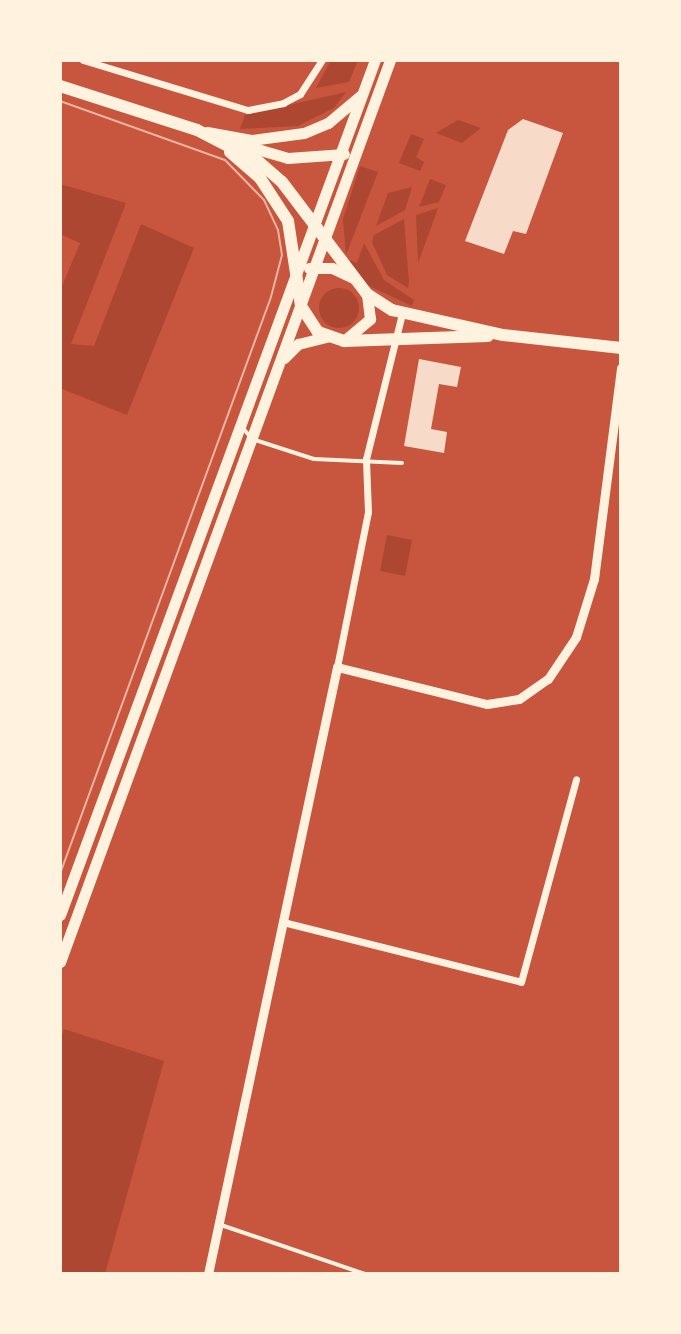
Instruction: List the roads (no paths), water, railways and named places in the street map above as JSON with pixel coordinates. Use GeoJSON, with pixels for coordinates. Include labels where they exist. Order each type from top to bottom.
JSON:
{"type":"FeatureCollection","features":[{"type":"Feature","properties":{"kind":"highway"},"geometry":{"type":"LineString","coordinates":[[60,86],[197,130],[271,171],[367,294],[402,314],[503,335],[621,348]]}},
{"type":"Feature","properties":{"kind":"highway"},"geometry":{"type":"LineString","coordinates":[[197,130],[247,165],[273,193],[293,235],[301,306],[311,327],[327,337],[344,341],[503,335]]}},
{"type":"Feature","properties":{"kind":"main road"},"geometry":{"type":"LineString","coordinates":[[60,915],[375,60]]}},
{"type":"Feature","properties":{"kind":"main road"},"geometry":{"type":"LineString","coordinates":[[60,962],[390,60]]}},
{"type":"Feature","properties":{"kind":"main road"},"geometry":{"type":"LineString","coordinates":[[197,130],[252,140],[304,133],[328,123],[363,92]]}},
{"type":"Feature","properties":{"kind":"main road"},"geometry":{"type":"LineString","coordinates":[[197,130],[288,158],[339,156],[359,148]]}},
{"type":"Feature","properties":{"kind":"main road"},"geometry":{"type":"LineString","coordinates":[[298,272],[316,267],[353,278]]}},
{"type":"Feature","properties":{"kind":"main road"},"geometry":{"type":"LineString","coordinates":[[344,341],[370,319],[367,294]]}},
{"type":"Feature","properties":{"kind":"main road"},"geometry":{"type":"LineString","coordinates":[[281,362],[298,344],[327,337]]}},
{"type":"Feature","properties":{"kind":"street"},"geometry":{"type":"LineString","coordinates":[[83,60],[248,110],[283,103],[300,94],[322,60]]}},
{"type":"Feature","properties":{"kind":"street"},"geometry":{"type":"LineString","coordinates":[[208,1274],[368,512],[366,459],[402,314]]}},
{"type":"Feature","properties":{"kind":"street"},"geometry":{"type":"LineString","coordinates":[[337,667],[487,704],[519,699],[548,679],[576,637],[594,579],[621,368]]}},
{"type":"Feature","properties":{"kind":"street"},"geometry":{"type":"LineString","coordinates":[[283,922],[521,982],[576,779]]}},
{"type":"Feature","properties":{"kind":"lane"},"geometry":{"type":"LineString","coordinates":[[241,424],[252,439],[314,459],[402,463]]}},
{"type":"Feature","properties":{"kind":"lane"},"geometry":{"type":"LineString","coordinates":[[219,1224],[365,1274]]}},
{"type":"Feature","properties":{"kind":"tram line"},"geometry":{"type":"LineString","coordinates":[[60,101],[225,160],[264,200],[278,230],[282,255],[271,297],[60,874]]}}]}
